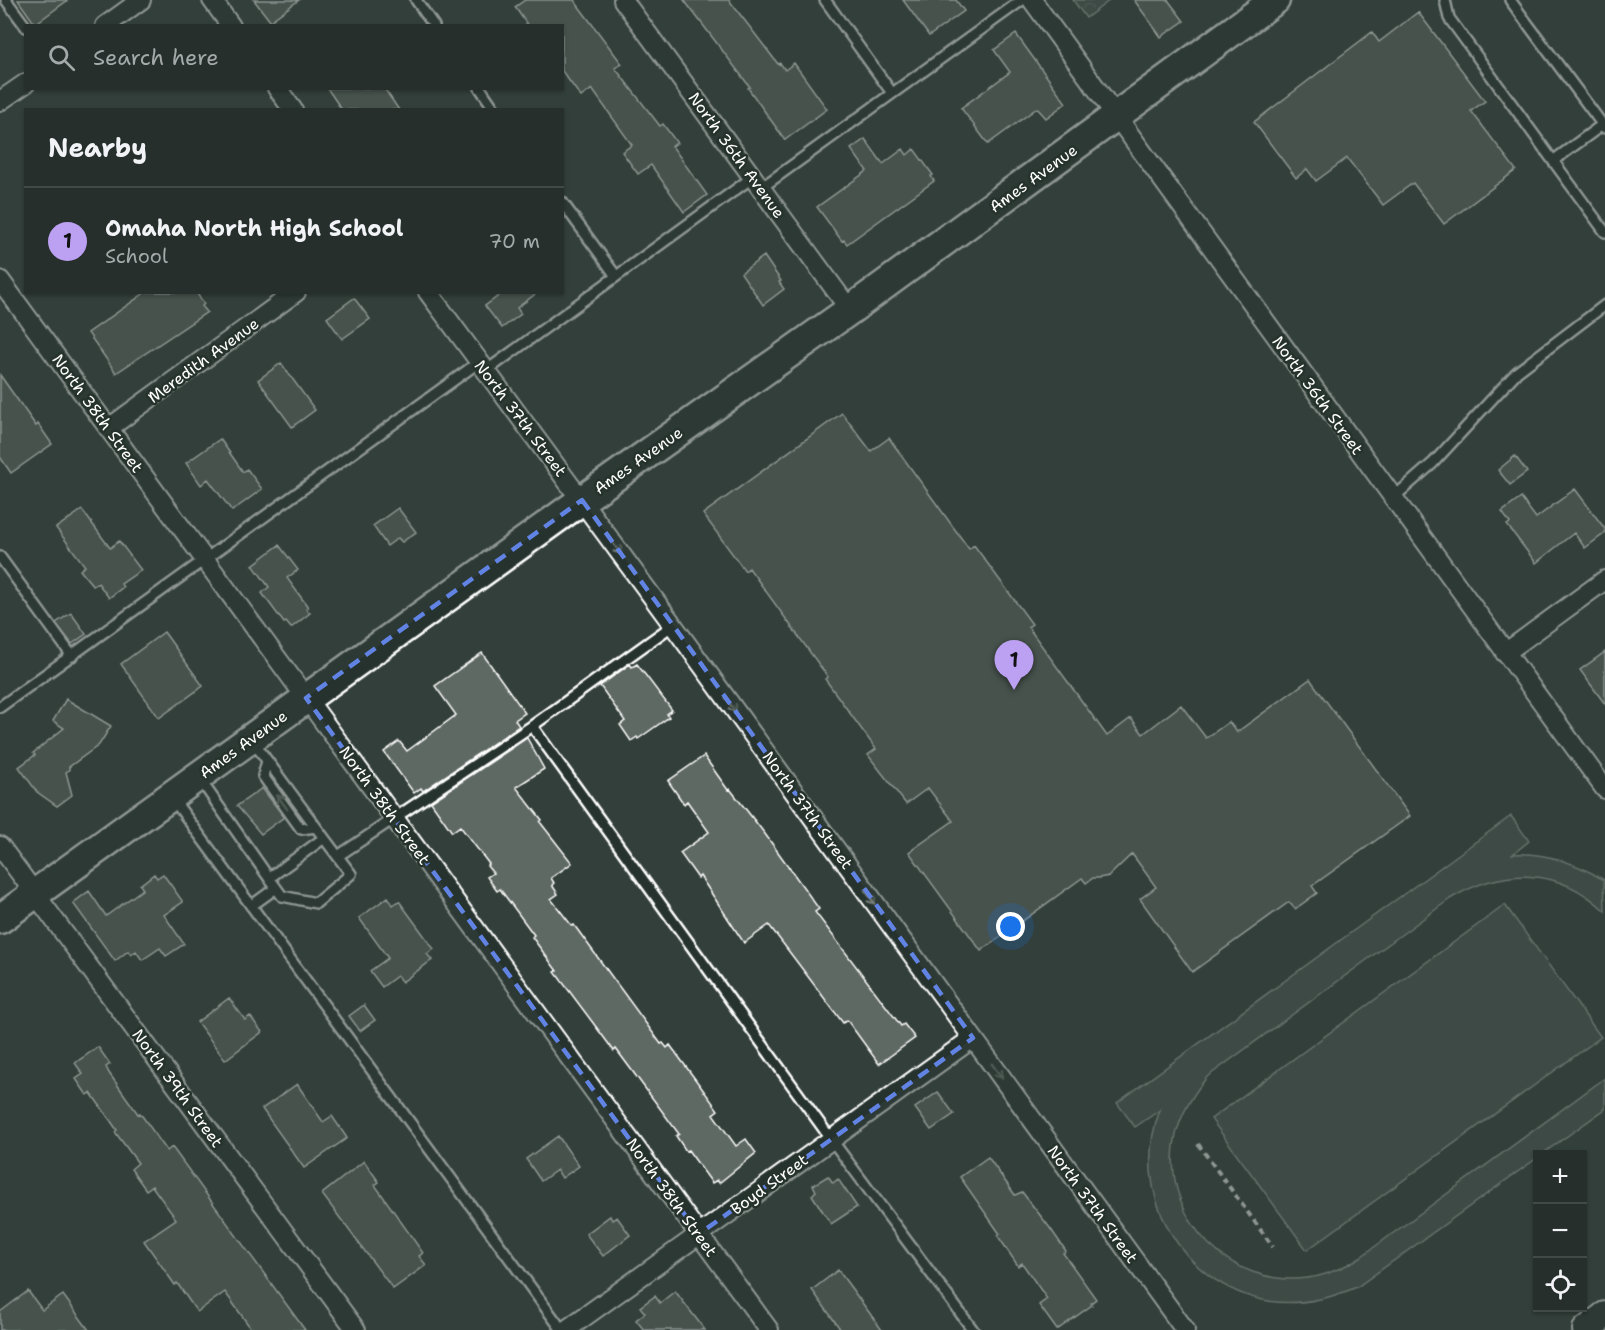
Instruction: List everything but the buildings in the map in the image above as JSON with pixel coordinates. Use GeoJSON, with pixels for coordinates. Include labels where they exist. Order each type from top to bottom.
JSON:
{"type":"FeatureCollection","features":[{"type":"Feature","properties":{"kind":"main road","name":"Ames Avenue"},"geometry":{"type":"LineString","coordinates":[[0,919],[198,776],[259,750],[306,698],[850,310],[1275,0]]}},
{"type":"Feature","properties":{"kind":"street"},"geometry":{"type":"LineString","coordinates":[[108,24],[141,0]]}},
{"type":"Feature","properties":{"kind":"street"},"geometry":{"type":"LineString","coordinates":[[212,0],[230,24]]}},
{"type":"Feature","properties":{"kind":"street","name":"North 36th Avenue"},"geometry":{"type":"LineString","coordinates":[[623,0],[850,310]]}},
{"type":"Feature","properties":{"kind":"street","name":"North 36th Street"},"geometry":{"type":"LineString","coordinates":[[1032,0],[1605,789]]}},
{"type":"Feature","properties":{"kind":"street"},"geometry":{"type":"LineString","coordinates":[[0,101],[24,84]]}},
{"type":"Feature","properties":{"kind":"street"},"geometry":{"type":"LineString","coordinates":[[278,90],[292,108]]}},
{"type":"Feature","properties":{"kind":"street","name":"North 38th Street"},"geometry":{"type":"LineString","coordinates":[[0,280],[769,1330]]}},
{"type":"Feature","properties":{"kind":"street","name":"Meredith Avenue"},"geometry":{"type":"LineString","coordinates":[[109,428],[293,294]]}},
{"type":"Feature","properties":{"kind":"street","name":"North 37th Street"},"geometry":{"type":"LineString","coordinates":[[429,294],[582,500],[1185,1330]]}},
{"type":"Feature","properties":{"kind":"street"},"geometry":{"type":"LineString","coordinates":[[1505,653],[1605,580]]}},
{"type":"Feature","properties":{"kind":"street","name":"North 39th Street"},"geometry":{"type":"LineString","coordinates":[[0,846],[356,1330]]}},
{"type":"Feature","properties":{"kind":"street","name":"Boyd Street"},"geometry":{"type":"LineString","coordinates":[[564,1330],[973,1038]]}},
{"type":"Feature","properties":{"kind":"lane"},"geometry":{"type":"LineString","coordinates":[[6,0],[24,24]]}},
{"type":"Feature","properties":{"kind":"lane"},"geometry":{"type":"LineString","coordinates":[[416,0],[433,24]]}},
{"type":"Feature","properties":{"kind":"lane"},"geometry":{"type":"LineString","coordinates":[[825,0],[892,93]]}},
{"type":"Feature","properties":{"kind":"lane"},"geometry":{"type":"LineString","coordinates":[[0,707],[205,560],[483,366],[892,93],[1022,0]]}},
{"type":"Feature","properties":{"kind":"lane"},"geometry":{"type":"LineString","coordinates":[[1446,0],[1449,18],[1605,232]]}},
{"type":"Feature","properties":{"kind":"lane"},"geometry":{"type":"LineString","coordinates":[[1510,0],[1604,127],[1553,161]]}},
{"type":"Feature","properties":{"kind":"lane"},"geometry":{"type":"LineString","coordinates":[[481,90],[494,108]]}},
{"type":"Feature","properties":{"kind":"lane"},"geometry":{"type":"LineString","coordinates":[[564,205],[616,276]]}},
{"type":"Feature","properties":{"kind":"lane"},"geometry":{"type":"LineString","coordinates":[[1393,498],[1434,463],[1517,372],[1605,305]]}},
{"type":"Feature","properties":{"kind":"lane"},"geometry":{"type":"LineString","coordinates":[[0,557],[72,656]]}},
{"type":"Feature","properties":{"kind":"lane"},"geometry":{"type":"LineString","coordinates":[[338,856],[532,726],[673,625]]}},
{"type":"Feature","properties":{"kind":"lane"},"geometry":{"type":"LineString","coordinates":[[532,726],[831,1139],[973,1330]]}},
{"type":"Feature","properties":{"kind":"lane"},"geometry":{"type":"LineString","coordinates":[[198,776],[282,896],[316,903],[351,874],[259,750]]}},
{"type":"Feature","properties":{"kind":"lane"},"geometry":{"type":"LineString","coordinates":[[171,796],[564,1330]]}},
{"type":"Feature","properties":{"kind":"lane"},"geometry":{"type":"LineString","coordinates":[[269,878],[324,838]]}},
{"type":"Feature","properties":{"kind":"lane"},"geometry":{"type":"LineString","coordinates":[[251,906],[276,888]]}},
{"type":"Feature","properties":{"kind":"path"},"geometry":{"type":"LineString","coordinates":[[1198,1144],[1273,1247]]}},
{"type":"Feature","properties":{"kind":"highlighted area"},"geometry":{"type":"Polygon","coordinates":[[[582,500],[973,1038],[699,1234],[306,698],[582,500]]]}},
{"type":"Feature","properties":{"kind":"green space"},"geometry":{"type":"Polygon","coordinates":[[[1073,0],[1110,0],[1086,18],[1073,0]]]}},
{"type":"Feature","properties":{"kind":"green space"},"geometry":{"type":"Polygon","coordinates":[[[1511,816],[1529,841],[1513,854],[1537,855],[1560,860],[1583,868],[1604,880],[1605,911],[1569,886],[1550,879],[1530,876],[1490,881],[1450,899],[1207,1077],[1195,1093],[1178,1127],[1174,1146],[1174,1174],[1180,1200],[1192,1224],[1209,1244],[1230,1261],[1253,1272],[1279,1278],[1307,1278],[1336,1270],[1362,1256],[1605,1078],[1605,1109],[1548,1150],[1533,1150],[1533,1161],[1357,1287],[1336,1295],[1291,1303],[1268,1301],[1237,1292],[1210,1276],[1187,1255],[1169,1231],[1157,1203],[1151,1173],[1152,1141],[1160,1110],[1135,1127],[1117,1103],[1511,816]]]}},
{"type":"Feature","properties":{"kind":"green space"},"geometry":{"type":"Polygon","coordinates":[[[1505,905],[1601,1037],[1307,1250],[1211,1119],[1505,905]]]}},
{"type":"Feature","properties":{"kind":"place","name":"Omaha North High School"},"geometry":{"type":"Point","coordinates":[1014,690]}}]}
